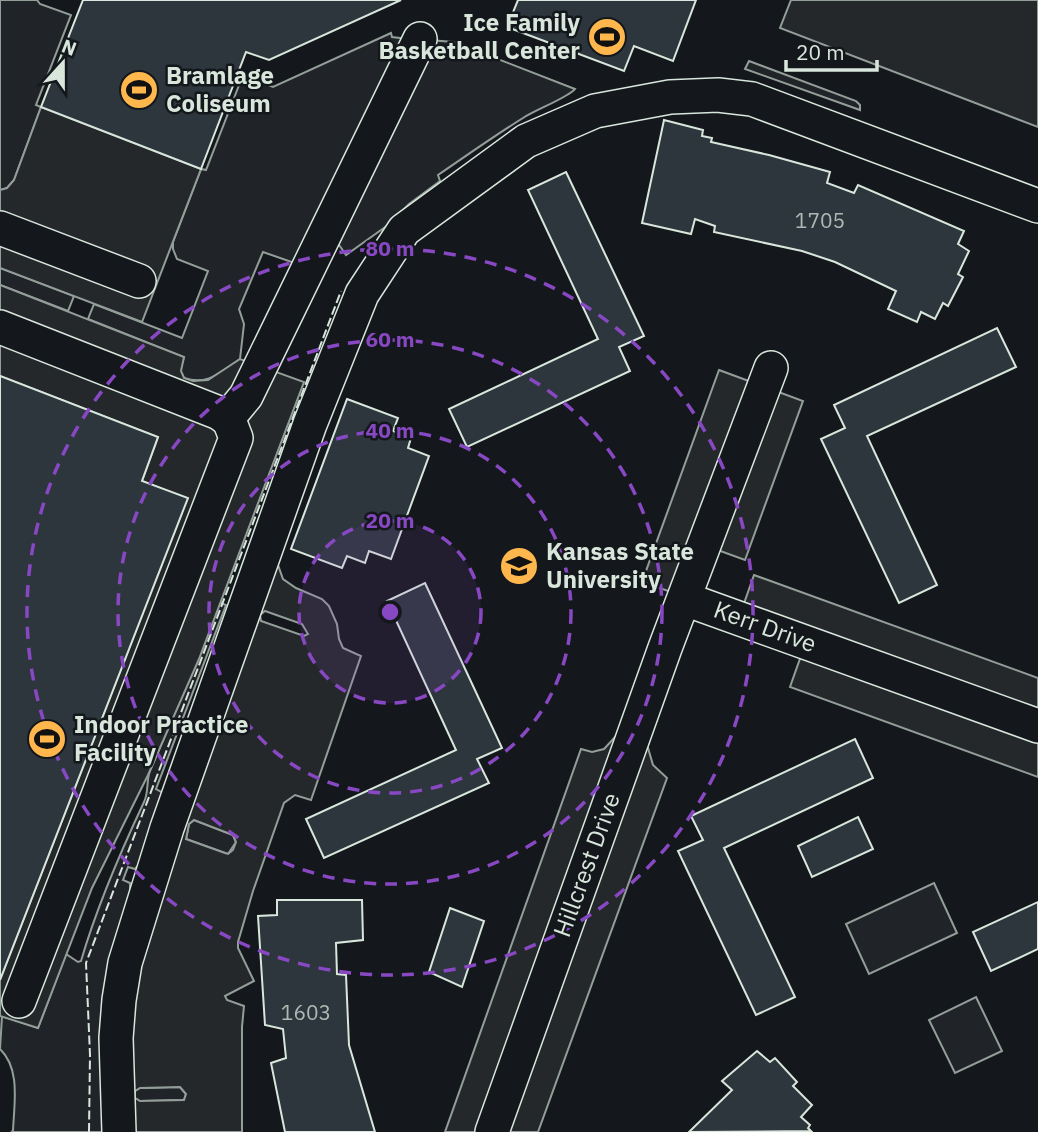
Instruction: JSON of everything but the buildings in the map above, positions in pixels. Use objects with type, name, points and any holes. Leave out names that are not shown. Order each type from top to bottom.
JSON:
[{"type":"street","points":[[226,419],[246,396],[420,39]]},
{"type":"street","points":[[119,1132],[116,1038],[119,1000],[125,963],[167,828],[310,424],[362,294],[404,230],[526,141],[595,111],[670,97],[718,95],[752,99],[1038,206]]},
{"type":"street","points":[[0,228],[139,281]]},
{"type":"street","points":[[0,327],[219,413],[234,428],[236,438],[19,1001]]},
{"type":"street","name":"Kerr Drive","points":[[771,368],[685,598],[1038,726]]},
{"type":"street","name":"Hillcrest Drive","points":[[492,1132],[685,598]]},
{"type":"shaded area","points":[[0,0],[37,0],[40,4],[71,15],[36,105],[41,107],[14,180],[7,188],[0,190]]},
{"type":"shaded area","points":[[791,0],[1038,0],[1038,127],[780,28]]},
{"type":"shaded area","points":[[391,33],[392,37],[409,39],[303,266],[263,252],[239,309],[244,324],[240,359],[207,379],[184,378],[180,370],[184,357],[88,319],[94,304],[182,338],[208,271],[177,259],[173,242],[201,169],[206,170],[243,75],[273,87]]},
{"type":"shaded area","points":[[429,40],[454,42],[575,89],[523,118],[438,175],[440,181],[409,204],[388,225],[346,255],[335,239]]},
{"type":"shaded area","points":[[749,61],[856,101],[860,110],[745,69]]},
{"type":"shaded area","points":[[41,107],[201,169],[142,322],[0,268],[0,190],[7,188],[14,180]]},
{"type":"shaded area","points":[[0,268],[74,296],[68,311],[0,285]]},
{"type":"shaded area","points":[[0,285],[184,357],[181,371],[184,378],[193,381],[208,380],[240,359],[304,382],[199,659],[148,775],[92,888],[38,1028],[0,1016],[0,980],[187,499],[142,481],[158,437],[0,376]]},
{"type":"shaded area","points":[[719,370],[803,401],[745,560],[693,541],[674,593],[642,582]]},
{"type":"shaded area","points":[[250,543],[279,553],[278,565],[283,579],[322,599],[329,606],[337,624],[343,648],[361,656],[311,800],[295,795],[284,803],[238,942],[238,948],[254,981],[225,996],[227,1000],[244,1006],[242,1132],[103,1132],[101,1034]],"holes":[[[265,611],[302,624],[308,634],[304,636],[261,621],[260,615]],[[194,820],[233,835],[236,842],[233,850],[228,854],[186,839],[189,824]],[[180,1087],[186,1094],[184,1100],[140,1101],[135,1098],[135,1091],[140,1088]]]},
{"type":"shaded area","points":[[754,575],[1038,678],[1038,777],[790,687],[808,636],[741,612]]},
{"type":"shaded area","points":[[218,602],[226,605],[156,789],[165,794],[142,861],[135,869],[128,867],[123,880],[130,883],[130,891],[103,1132],[11,1132],[15,1087],[11,1066],[0,1049],[2,1016],[38,1028],[66,954],[78,962],[81,961],[94,920],[146,798],[150,771]]},
{"type":"shaded area","points":[[616,736],[648,748],[653,765],[667,778],[538,1132],[445,1132],[581,749],[592,752],[604,749]]},
{"type":"shaded area","points":[[194,820],[233,835],[236,842],[228,854],[186,839],[189,824]]},
{"type":"shaded area","points":[[934,883],[957,933],[869,974],[846,924]]},
{"type":"shaded area","points":[[976,997],[1002,1051],[955,1073],[929,1020]]},
{"type":"shaded area","points":[[180,1087],[186,1094],[184,1100],[140,1101],[135,1098],[135,1091],[140,1088]]},
{"type":"fence","points":[[89,1132],[90,1055],[86,963],[341,291]]},
{"type":"place","name":"Ice Family Basketball Center","points":[[607,37]]},
{"type":"place","name":"Bramlage Coliseum","points":[[139,90]]},
{"type":"place","name":"Kansas State University","points":[[519,566]]},
{"type":"place","name":"Indoor Practice Facility","points":[[47,739]]}]
